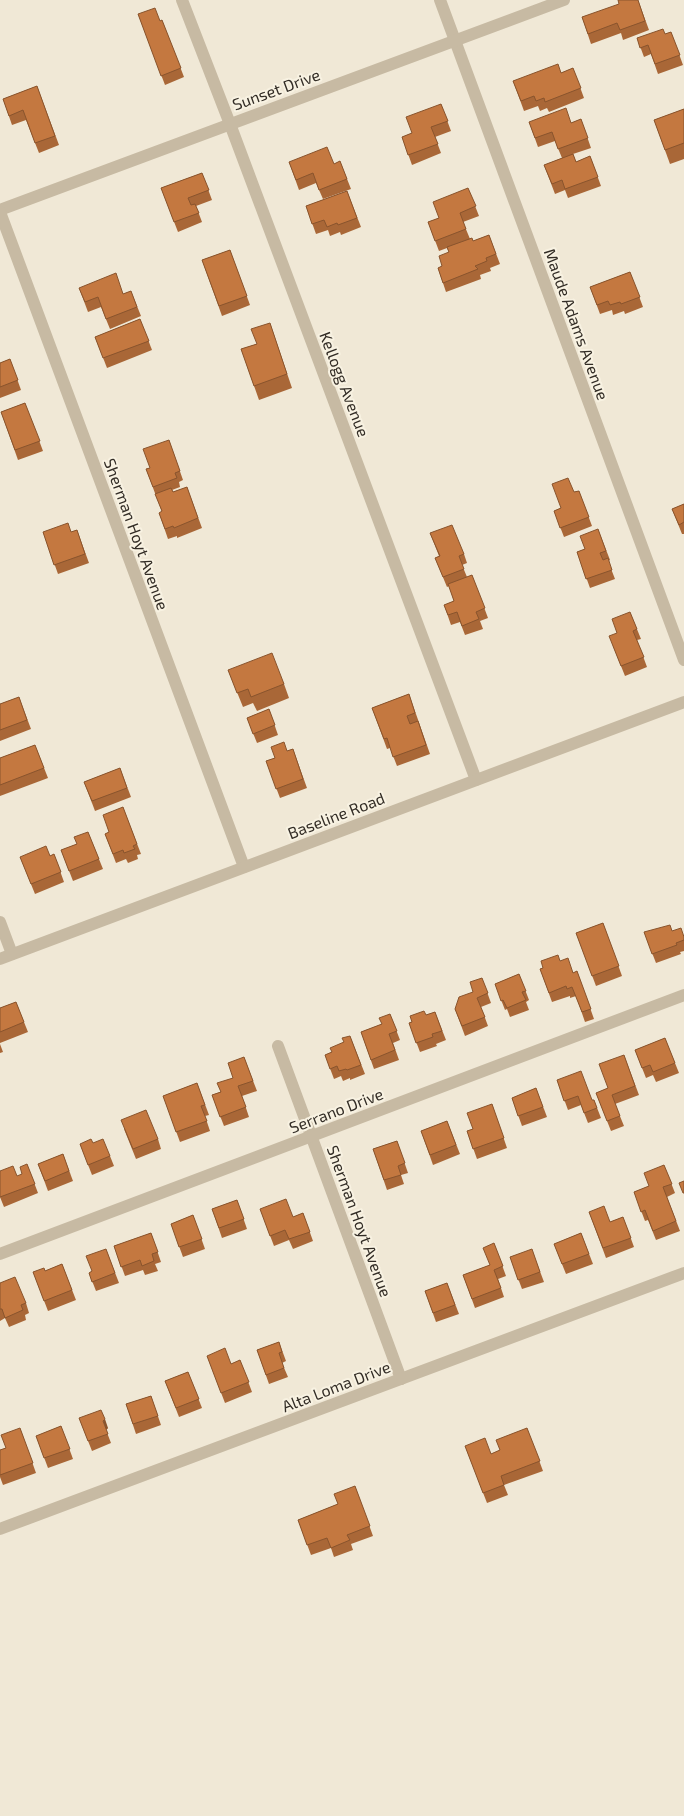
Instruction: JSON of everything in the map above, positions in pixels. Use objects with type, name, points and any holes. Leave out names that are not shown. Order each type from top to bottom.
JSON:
[{"type":"street","name":"Kellogg Avenue","points":[[182,0],[476,780]]},
{"type":"street","name":"Maude Adams Avenue","points":[[440,0],[684,660]]},
{"type":"street","name":"Sunset Drive","points":[[0,211],[564,0]]},
{"type":"street","name":"Sherman Hoyt Avenue","points":[[0,211],[244,866]]},
{"type":"street","name":"Baseline Road","points":[[6,957],[684,702]]},
{"type":"street","points":[[0,922],[6,957]]},
{"type":"street","name":"Serrano Drive","points":[[0,1254],[684,995]]},
{"type":"street","name":"Sherman Hoyt Avenue","points":[[278,1046],[401,1380]]},
{"type":"street","name":"Alta Loma Drive","points":[[0,1529],[684,1273]]},
{"type":"building","points":[[618,0],[638,0],[645,21],[620,30],[617,23],[588,34],[582,17],[619,4]]},
{"type":"building","points":[[155,8],[160,21],[162,20],[181,68],[161,76],[138,14]]},
{"type":"building","points":[[663,29],[665,34],[671,32],[680,55],[655,64],[648,45],[640,48],[637,38]]},
{"type":"building","points":[[558,64],[561,73],[573,68],[581,88],[545,102],[544,98],[536,101],[534,96],[521,101],[513,81]]},
{"type":"building","points":[[37,86],[55,136],[35,143],[23,110],[9,116],[3,99]]},
{"type":"building","points":[[441,104],[448,121],[431,127],[438,144],[408,155],[402,137],[412,133],[406,117]]},
{"type":"building","points":[[566,108],[571,123],[581,119],[588,138],[558,149],[552,132],[535,138],[529,122]]},
{"type":"building","points":[[684,109],[684,143],[665,150],[654,120]]},
{"type":"building","points":[[327,147],[334,164],[340,161],[347,179],[319,190],[313,173],[296,180],[289,162]]},
{"type":"building","points":[[573,154],[576,162],[590,156],[598,177],[565,189],[562,180],[552,184],[544,165]]},
{"type":"building","points":[[202,173],[209,190],[188,198],[191,205],[195,204],[199,213],[174,222],[161,188]]},
{"type":"building","points":[[468,188],[476,206],[460,213],[466,229],[435,241],[428,222],[439,218],[433,202]]},
{"type":"building","points":[[347,191],[357,218],[327,227],[324,220],[312,224],[306,206]]},
{"type":"building","points":[[489,235],[496,254],[486,258],[487,261],[475,266],[478,269],[443,283],[438,268],[442,266],[439,256],[449,252],[447,247],[472,238],[473,241]]},
{"type":"building","points":[[230,250],[247,296],[219,306],[202,260]]},
{"type":"building","points":[[630,272],[640,297],[621,304],[620,302],[610,305],[608,301],[597,305],[590,287]]},
{"type":"building","points":[[116,273],[123,294],[131,291],[137,307],[106,319],[98,297],[85,302],[79,288]]},
{"type":"building","points":[[140,319],[149,341],[103,358],[95,337]]},
{"type":"building","points":[[270,323],[287,374],[254,386],[241,349],[257,344],[251,329]]},
{"type":"building","points":[[10,359],[18,380],[0,387],[0,363]]},
{"type":"building","points":[[25,403],[40,441],[15,450],[1,412]]},
{"type":"building","points":[[169,440],[180,471],[175,473],[177,478],[153,487],[146,469],[150,468],[143,449]]},
{"type":"building","points":[[568,478],[574,492],[579,491],[589,517],[560,528],[554,511],[561,508],[552,484]]},
{"type":"building","points":[[187,487],[198,518],[174,528],[173,526],[165,529],[159,513],[162,511],[155,494],[171,488],[173,492]]},
{"type":"building","points":[[684,504],[684,522],[679,525],[672,509]]},
{"type":"building","points":[[68,523],[71,532],[77,530],[85,554],[54,565],[43,532]]},
{"type":"building","points":[[452,525],[464,554],[459,556],[464,569],[443,577],[435,558],[440,556],[430,533]]},
{"type":"building","points":[[598,529],[606,551],[600,553],[603,560],[608,558],[612,570],[586,579],[577,552],[585,549],[580,536]]},
{"type":"building","points":[[472,575],[485,608],[476,612],[479,619],[462,626],[457,612],[448,615],[444,605],[454,601],[448,584]]},
{"type":"building","points":[[630,612],[637,629],[633,631],[644,657],[621,666],[609,636],[617,633],[612,619]]},
{"type":"building","points":[[272,653],[284,684],[251,697],[248,689],[237,693],[228,670]]},
{"type":"building","points":[[409,694],[415,713],[407,716],[410,724],[418,721],[426,745],[393,757],[387,738],[384,739],[372,708]]},
{"type":"building","points":[[19,697],[27,720],[0,730],[0,704]]},
{"type":"building","points":[[269,709],[275,725],[253,734],[247,718]]},
{"type":"building","points":[[284,742],[287,751],[293,749],[303,779],[276,789],[266,761],[275,758],[271,747]]},
{"type":"building","points":[[35,745],[44,768],[0,785],[0,758]]},
{"type":"building","points":[[120,768],[127,788],[92,801],[84,782]]},
{"type":"building","points":[[123,807],[137,844],[133,846],[135,849],[124,853],[123,850],[113,854],[105,834],[109,832],[103,815]]},
{"type":"building","points":[[88,832],[99,859],[69,871],[61,850],[77,844],[74,837]]},
{"type":"building","points":[[46,846],[50,856],[54,854],[61,872],[31,884],[20,857]]},
{"type":"building","points":[[603,923],[619,966],[592,976],[576,933]]},
{"type":"building","points":[[670,925],[672,931],[681,928],[684,940],[676,943],[677,945],[652,954],[644,932]]},
{"type":"building","points":[[558,955],[560,961],[568,958],[573,973],[577,971],[591,1009],[582,1012],[572,987],[567,989],[566,986],[549,993],[540,969],[543,968],[541,961]]},
{"type":"building","points":[[519,974],[526,991],[522,992],[526,1000],[507,1008],[503,1000],[501,1001],[495,984]]},
{"type":"building","points":[[482,978],[488,993],[477,998],[485,1017],[462,1026],[455,1009],[459,997],[473,992],[470,982]]},
{"type":"building","points":[[16,1002],[24,1022],[0,1032],[0,1008]]},
{"type":"building","points":[[424,1011],[426,1015],[435,1012],[442,1031],[432,1034],[433,1037],[416,1043],[409,1023],[412,1022],[410,1016]]},
{"type":"building","points":[[390,1014],[397,1031],[389,1034],[395,1050],[371,1060],[361,1032],[382,1024],[379,1018]]},
{"type":"building","points":[[350,1036],[361,1065],[347,1070],[339,1071],[337,1066],[330,1069],[325,1055],[332,1052],[330,1048],[344,1042],[342,1038]]},
{"type":"building","points":[[665,1038],[675,1063],[653,1072],[650,1065],[642,1068],[635,1050]]},
{"type":"building","points":[[624,1055],[635,1086],[612,1095],[620,1116],[607,1121],[596,1093],[608,1088],[599,1064]]},
{"type":"building","points":[[244,1057],[253,1081],[238,1086],[246,1107],[220,1117],[212,1095],[221,1092],[217,1083],[233,1078],[228,1063]]},
{"type":"building","points":[[581,1071],[597,1108],[584,1113],[578,1096],[564,1101],[557,1080]]},
{"type":"building","points":[[197,1083],[205,1105],[201,1106],[207,1121],[176,1132],[163,1096]]},
{"type":"building","points":[[536,1088],[543,1107],[518,1116],[512,1098]]},
{"type":"building","points":[[492,1104],[504,1138],[473,1149],[467,1131],[473,1129],[467,1113]]},
{"type":"building","points":[[146,1110],[158,1139],[133,1149],[121,1120]]},
{"type":"building","points":[[447,1121],[456,1145],[430,1155],[421,1131]]},
{"type":"building","points":[[91,1139],[93,1143],[103,1139],[110,1156],[88,1165],[80,1144]]},
{"type":"building","points":[[397,1141],[405,1163],[398,1166],[401,1175],[384,1180],[373,1149]]},
{"type":"building","points":[[63,1154],[69,1171],[45,1181],[38,1164]]},
{"type":"building","points":[[27,1164],[35,1184],[0,1197],[0,1171],[13,1166],[17,1176],[22,1174],[20,1167]]},
{"type":"building","points":[[664,1165],[672,1184],[663,1187],[676,1221],[653,1231],[645,1210],[641,1212],[634,1192],[649,1186],[644,1173]]},
{"type":"building","points":[[684,1181],[684,1193],[683,1193],[679,1183]]},
{"type":"building","points":[[286,1199],[293,1217],[303,1213],[310,1232],[289,1239],[285,1230],[270,1236],[260,1209]]},
{"type":"building","points":[[237,1200],[244,1219],[219,1228],[212,1209]]},
{"type":"building","points":[[604,1206],[610,1222],[623,1217],[631,1238],[603,1248],[589,1212]]},
{"type":"building","points":[[193,1215],[202,1239],[179,1247],[171,1224]]},
{"type":"building","points":[[151,1233],[158,1252],[152,1254],[154,1261],[142,1266],[140,1260],[121,1267],[114,1246]]},
{"type":"building","points":[[581,1233],[589,1254],[562,1264],[554,1244]]},
{"type":"building","points":[[494,1243],[503,1266],[494,1270],[501,1288],[472,1299],[463,1275],[490,1265],[483,1248]]},
{"type":"building","points":[[106,1249],[115,1273],[92,1282],[89,1273],[92,1271],[86,1256]]},
{"type":"building","points":[[532,1249],[540,1272],[518,1280],[510,1257]]},
{"type":"building","points":[[62,1264],[72,1290],[44,1301],[33,1272],[44,1268],[45,1271]]},
{"type":"building","points":[[15,1277],[26,1303],[21,1305],[23,1310],[5,1318],[2,1309],[0,1309],[0,1283]]},
{"type":"building","points":[[447,1283],[455,1305],[433,1313],[425,1291]]},
{"type":"building","points":[[279,1342],[282,1352],[279,1353],[284,1368],[266,1375],[257,1350]]},
{"type":"building","points":[[225,1348],[231,1364],[240,1360],[249,1382],[221,1393],[207,1356]]},
{"type":"building","points":[[188,1372],[199,1399],[176,1408],[165,1381]]},
{"type":"building","points":[[151,1396],[158,1416],[133,1424],[126,1404]]},
{"type":"building","points":[[101,1410],[108,1434],[88,1441],[79,1418]]},
{"type":"building","points":[[61,1426],[70,1449],[44,1458],[36,1436]]},
{"type":"building","points":[[20,1428],[33,1463],[0,1475],[0,1450],[6,1448],[1,1435]]},
{"type":"building","points":[[527,1428],[540,1461],[501,1476],[504,1485],[483,1493],[465,1446],[485,1438],[491,1454],[500,1450],[496,1440]]},
{"type":"building","points":[[355,1486],[370,1526],[347,1535],[350,1540],[331,1548],[327,1538],[307,1545],[298,1520],[338,1504],[334,1494]]}]
